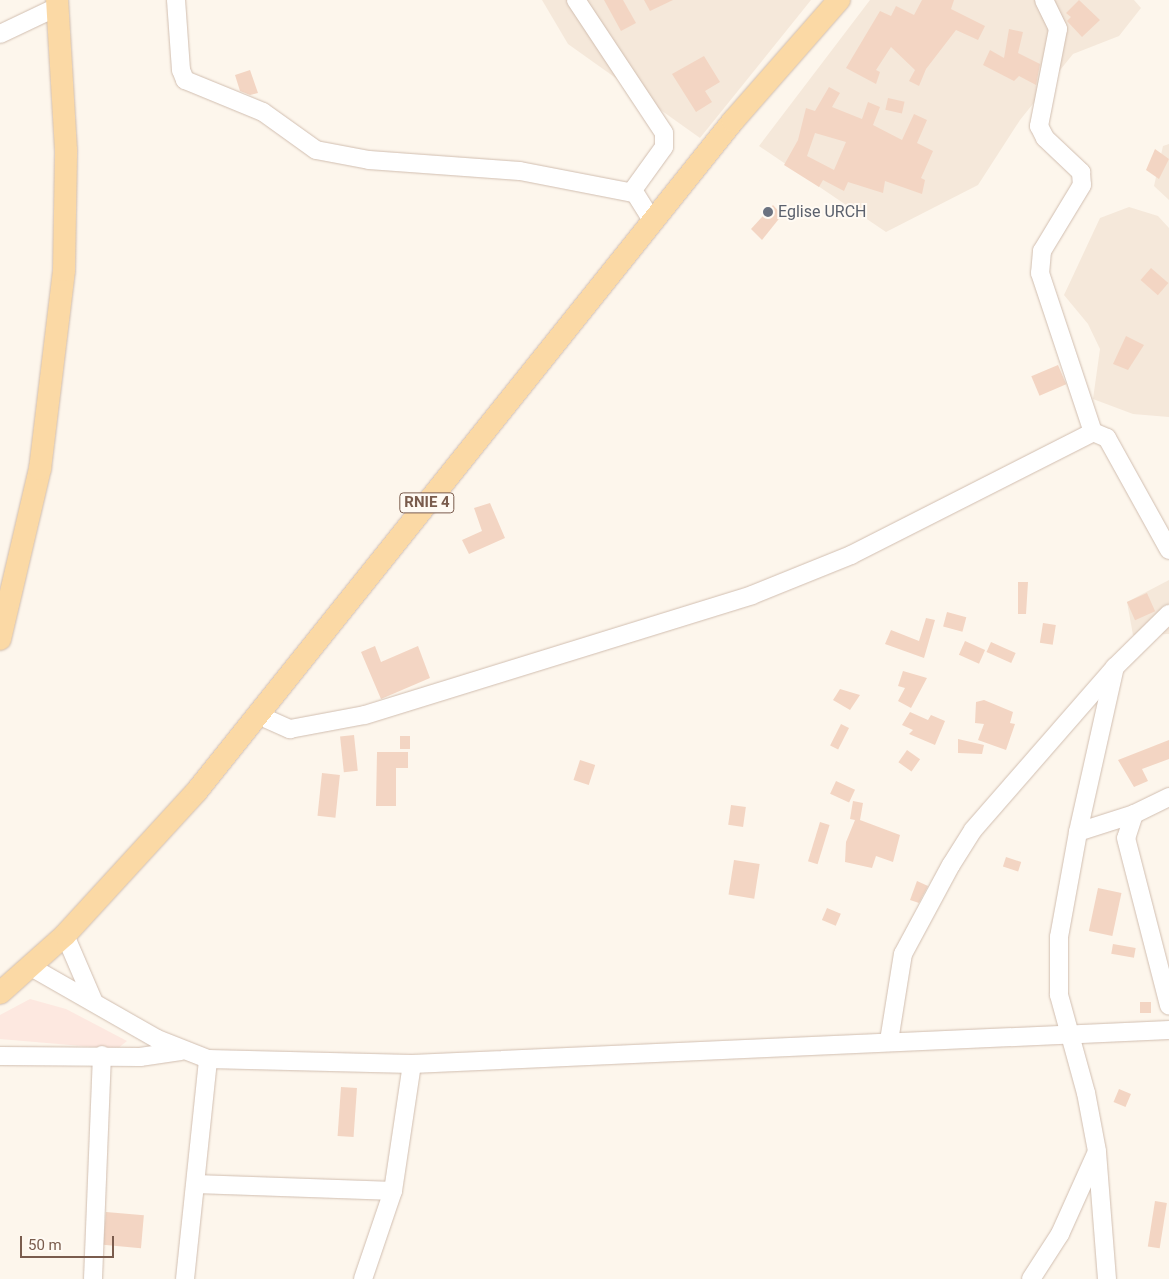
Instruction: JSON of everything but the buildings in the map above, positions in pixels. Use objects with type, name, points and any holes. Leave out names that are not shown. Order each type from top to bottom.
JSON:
[{"type":"main road","name":"RNIE 4","points":[[0,993],[32,967],[65,935],[190,799],[733,121],[839,0]]},
{"type":"main road","points":[[0,639],[40,468],[64,270],[66,150],[57,4]]},
{"type":"street","points":[[176,0],[181,70],[185,80],[263,112],[316,150],[369,160],[520,171],[634,193],[652,222]]},
{"type":"street","points":[[576,0],[664,133],[664,148],[634,193]]},
{"type":"street","points":[[1044,0],[1058,29],[1039,126],[1045,138],[1081,172],[1082,185],[1042,251],[1040,273],[1093,432],[1107,438],[1115,450],[1169,550]]},
{"type":"street","points":[[0,34],[57,4]]},
{"type":"street","points":[[258,715],[290,729],[356,718],[743,598],[851,555],[1093,432]]},
{"type":"street","points":[[889,1041],[897,972],[903,954],[951,865],[973,830],[1115,667],[1169,614]]},
{"type":"street","points":[[1107,1279],[1097,1151],[1072,1035],[1059,994],[1058,968],[1059,937],[1078,832],[1115,667]]},
{"type":"street","points":[[1078,832],[1134,814],[1169,797]]},
{"type":"street","points":[[1134,814],[1126,838],[1169,1006]]},
{"type":"street","points":[[65,935],[93,1000]]},
{"type":"street","points":[[32,967],[181,1051],[208,1059],[412,1064],[889,1041],[1169,1030]]},
{"type":"street","points":[[0,1056],[102,1055],[140,1057],[181,1051]]},
{"type":"street","points":[[93,1279],[102,1055]]},
{"type":"street","points":[[185,1279],[197,1184],[208,1059]]},
{"type":"street","points":[[363,1279],[393,1192],[412,1064]]},
{"type":"street","points":[[1031,1279],[1060,1234],[1097,1151]]},
{"type":"street","points":[[197,1184],[393,1192]]},
{"type":"shaded area","points":[[542,0],[811,0],[700,138],[568,44]]},
{"type":"shaded area","points":[[870,0],[1134,0],[1141,8],[1119,36],[1073,54],[1020,120],[978,185],[886,232],[759,146]]},
{"type":"shaded area","points":[[1169,144],[1169,200],[1154,186],[1163,146]]},
{"type":"shaded area","points":[[1129,207],[1158,216],[1169,228],[1169,417],[1133,414],[1093,399],[1100,349],[1088,324],[1064,295],[1100,218]]},
{"type":"shaded area","points":[[1169,580],[1169,634],[1133,635],[1127,602]]},
{"type":"shaded area","points":[[30,999],[66,1009],[127,1041],[117,1049],[0,1039],[0,1015]]},
{"type":"place","name":"Eglise URCH","points":[[768,212]]}]
